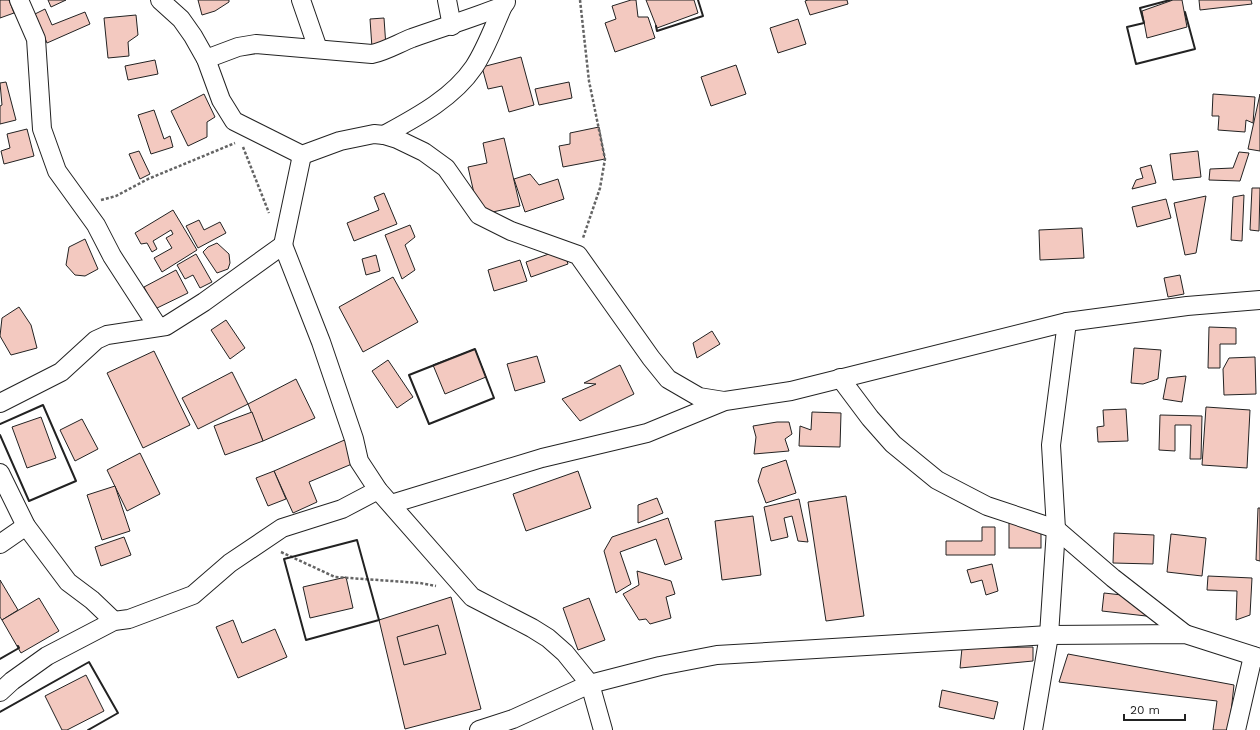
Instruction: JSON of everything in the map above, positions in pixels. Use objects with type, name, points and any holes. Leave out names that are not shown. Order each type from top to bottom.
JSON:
[{"type":"street","points":[[19,0],[36,39],[42,129],[56,171],[96,225],[112,256],[158,327]]},
{"type":"street","points":[[160,0],[181,19],[206,59],[221,100],[234,121],[302,155],[340,141],[374,134],[384,135],[396,139],[424,152],[446,168],[479,215],[511,231],[578,255],[651,358],[668,379],[699,397],[725,401]]},
{"type":"street","points":[[301,0],[318,48]]},
{"type":"street","points":[[447,0],[452,26]]},
{"type":"street","points":[[206,59],[238,47],[256,44],[318,48],[372,54],[452,26],[506,3]]},
{"type":"street","points":[[384,135],[418,116],[458,87],[474,66],[506,3]]},
{"type":"street","points":[[302,155],[283,245],[321,342],[354,439],[359,461],[378,490],[472,597],[548,638],[565,653],[590,684],[603,730]]},
{"type":"street","points":[[0,403],[60,372],[96,340],[107,335],[166,326],[204,302],[283,245]]},
{"type":"street","points":[[391,504],[542,458],[647,433],[725,401],[791,391],[1067,322],[1188,306],[1260,300]]},
{"type":"street","points":[[1033,730],[1049,635],[1056,529],[1051,445],[1067,322]]},
{"type":"street","points":[[840,378],[870,418],[893,444],[937,480],[986,506],[1056,529],[1113,578],[1185,634]]},
{"type":"street","points":[[0,474],[26,526],[68,582],[92,600],[114,621]]},
{"type":"street","points":[[0,692],[12,681],[46,656],[114,621],[129,619],[192,595],[219,572],[282,528],[342,509],[378,490]]},
{"type":"street","points":[[0,544],[26,526]]},
{"type":"street","points":[[479,730],[513,719],[590,684],[660,666],[717,655],[1049,635],[1185,634],[1257,657],[1236,730]]},
{"type":"path","points":[[578,255],[600,188],[605,165],[602,138],[589,81],[580,0]]},
{"type":"path","points":[[96,225],[98,200],[116,196],[148,179],[241,140],[271,216]]},
{"type":"path","points":[[260,542],[335,577],[420,582],[442,587]]},
{"type":"building","points":[[0,0],[9,0],[14,13],[0,18]]},
{"type":"building","points":[[48,0],[66,0],[51,7]]},
{"type":"building","points":[[198,0],[229,0],[229,2],[215,11],[202,15]]},
{"type":"building","points":[[631,0],[636,0],[638,17],[648,17],[655,38],[615,52],[605,23],[616,19],[612,6]]},
{"type":"building","points":[[646,0],[694,0],[698,13],[657,28]]},
{"type":"building","points":[[847,0],[848,4],[810,15],[805,1]]},
{"type":"building","points":[[1173,0],[1182,0],[1187,27],[1147,38],[1142,11]]},
{"type":"building","points":[[1199,0],[1251,0],[1252,4],[1200,10]]},
{"type":"building","points":[[45,9],[52,25],[85,12],[90,24],[47,43],[35,14]]},
{"type":"building","points":[[136,15],[138,35],[128,42],[129,56],[108,58],[104,18]]},
{"type":"building","points":[[384,18],[386,47],[372,48],[370,19]]},
{"type":"building","points":[[798,19],[806,44],[778,53],[770,28]]},
{"type":"building","points":[[521,57],[534,105],[509,112],[502,86],[488,89],[482,67]]},
{"type":"building","points":[[155,60],[158,74],[128,80],[125,66]]},
{"type":"building","points":[[736,65],[746,94],[711,106],[701,77]]},
{"type":"building","points":[[6,82],[16,120],[0,124],[0,106],[2,105],[0,83]]},
{"type":"building","points":[[569,82],[572,98],[539,105],[535,89]]},
{"type":"building","points":[[204,94],[215,117],[207,122],[207,137],[188,146],[171,111]]},
{"type":"building","points":[[1213,94],[1255,97],[1253,123],[1246,120],[1245,132],[1218,130],[1219,116],[1212,116]]},
{"type":"building","points":[[1260,94],[1260,151],[1248,149]]},
{"type":"building","points":[[154,110],[164,139],[170,136],[173,147],[151,154],[138,115]]},
{"type":"building","points":[[599,127],[605,159],[563,167],[559,146],[570,144],[570,133]]},
{"type":"building","points":[[27,129],[34,156],[4,164],[1,151],[10,148],[7,134]]},
{"type":"building","points":[[504,138],[520,206],[479,215],[468,167],[487,163],[483,143]]},
{"type":"building","points":[[139,151],[150,174],[140,179],[129,154]]},
{"type":"building","points":[[1198,151],[1201,177],[1173,180],[1170,154]]},
{"type":"building","points":[[1239,152],[1249,153],[1240,181],[1209,180],[1210,169],[1233,168]]},
{"type":"building","points":[[1151,165],[1156,183],[1132,189],[1136,180],[1143,178],[1140,168]]},
{"type":"building","points":[[530,174],[539,185],[558,179],[564,199],[525,212],[514,179]]},
{"type":"building","points":[[1252,188],[1260,188],[1259,231],[1250,230]]},
{"type":"building","points":[[384,193],[397,224],[354,241],[347,223],[379,210],[374,197]]},
{"type":"building","points":[[1244,195],[1242,241],[1231,240],[1233,197]]},
{"type":"building","points":[[1206,196],[1196,253],[1185,255],[1174,203]]},
{"type":"building","points":[[1166,199],[1171,218],[1137,227],[1132,207]]},
{"type":"building","points":[[173,210],[197,250],[162,272],[154,258],[172,248],[166,238],[173,234],[171,230],[153,241],[157,249],[152,252],[147,243],[141,244],[135,233]]},
{"type":"building","points":[[199,220],[204,230],[220,222],[226,233],[198,248],[186,226]]},
{"type":"building","points":[[410,225],[415,237],[405,245],[415,270],[402,279],[385,235]]},
{"type":"building","points":[[1082,228],[1084,258],[1040,260],[1039,230]]},
{"type":"building","points":[[85,239],[98,269],[85,276],[75,275],[66,265],[69,247]]},
{"type":"building","points":[[217,243],[229,254],[230,263],[228,269],[217,273],[203,252],[208,247]]},
{"type":"building","points":[[563,249],[568,264],[531,277],[526,262]]},
{"type":"building","points":[[196,254],[212,282],[200,288],[193,275],[185,279],[177,265]]},
{"type":"building","points":[[376,255],[380,271],[366,275],[362,259]]},
{"type":"building","points":[[520,260],[527,281],[494,291],[488,270]]},
{"type":"building","points":[[176,270],[188,293],[155,309],[144,287]]},
{"type":"building","points":[[1180,275],[1184,294],[1168,297],[1164,278]]},
{"type":"building","points":[[393,277],[418,322],[363,352],[339,307]]},
{"type":"building","points":[[19,307],[31,325],[37,348],[11,355],[0,336],[2,318]]},
{"type":"building","points":[[226,320],[245,348],[230,359],[211,330]]},
{"type":"building","points":[[1209,327],[1236,328],[1236,344],[1220,344],[1220,368],[1208,368]]},
{"type":"building","points":[[712,331],[720,344],[697,358],[693,343]]},
{"type":"building","points":[[1134,348],[1161,350],[1158,379],[1143,384],[1131,383]]},
{"type":"building","points":[[475,349],[486,377],[445,394],[433,365]]},
{"type":"building","points":[[154,351],[190,425],[143,448],[107,373]]},
{"type":"building","points":[[537,356],[545,382],[515,391],[507,364]]},
{"type":"building","points":[[1255,357],[1256,394],[1224,395],[1223,369],[1229,358]]},
{"type":"building","points":[[388,360],[413,397],[397,408],[372,371]]},
{"type":"building","points":[[620,365],[634,394],[580,421],[562,399],[596,384],[584,383]]},
{"type":"building","points":[[232,372],[248,404],[198,429],[182,398]]},
{"type":"building","points":[[1186,376],[1182,402],[1163,399],[1167,378]]},
{"type":"building","points":[[296,379],[315,418],[263,441],[248,404]]},
{"type":"building","points":[[1206,407],[1250,410],[1247,468],[1202,465]]},
{"type":"building","points":[[1126,409],[1128,441],[1098,442],[1097,427],[1104,426],[1103,410]]},
{"type":"building","points":[[252,412],[263,441],[225,455],[214,426]]},
{"type":"building","points":[[812,412],[841,413],[840,447],[799,446],[800,426],[811,430]]},
{"type":"building","points":[[1160,415],[1202,416],[1201,459],[1190,459],[1191,425],[1175,425],[1175,451],[1159,450]]},
{"type":"building","points":[[41,417],[56,458],[27,468],[12,427]]},
{"type":"building","points":[[82,419],[98,449],[75,461],[60,430]]},
{"type":"building","points":[[777,422],[789,422],[792,434],[785,439],[789,451],[754,454],[756,437],[753,426]]},
{"type":"building","points":[[349,438],[359,461],[309,482],[317,502],[293,513],[274,471]]},
{"type":"building","points":[[140,453],[160,494],[127,511],[107,470]]},
{"type":"building","points":[[786,460],[796,493],[766,503],[758,481],[762,468]]},
{"type":"building","points":[[274,471],[286,499],[268,506],[256,478]]},
{"type":"building","points":[[578,471],[591,508],[526,531],[513,494]]},
{"type":"building","points":[[115,486],[130,531],[102,540],[87,495]]},
{"type":"building","points":[[846,496],[864,616],[826,621],[808,502]]},
{"type":"building","points":[[657,498],[663,513],[638,523],[638,505]]},
{"type":"building","points":[[799,499],[808,542],[798,541],[792,516],[784,518],[788,537],[771,541],[764,507]]},
{"type":"building","points":[[1258,508],[1260,508],[1260,561],[1256,560]]},
{"type":"building","points":[[753,516],[761,575],[722,580],[715,521]]},
{"type":"building","points":[[668,518],[682,559],[665,565],[656,539],[620,552],[631,584],[616,593],[604,551],[612,537]]},
{"type":"building","points":[[1009,523],[1041,523],[1041,548],[1009,548]]},
{"type":"building","points":[[982,527],[995,527],[995,555],[946,555],[946,541],[982,541]]},
{"type":"building","points":[[1114,533],[1154,535],[1153,564],[1113,563]]},
{"type":"building","points":[[1171,534],[1206,538],[1202,576],[1167,572]]},
{"type":"building","points":[[124,537],[131,555],[101,566],[95,547]]},
{"type":"building","points":[[992,564],[998,591],[986,595],[982,580],[971,583],[967,570]]},
{"type":"building","points":[[637,571],[671,581],[675,594],[666,597],[671,618],[650,624],[646,619],[639,620],[623,594],[639,585]]},
{"type":"building","points":[[1208,576],[1252,578],[1250,615],[1236,620],[1237,591],[1207,590]]},
{"type":"building","points":[[346,577],[353,608],[310,618],[303,587]]},
{"type":"building","points":[[0,580],[18,610],[2,620],[0,617]]},
{"type":"building","points":[[1104,593],[1149,598],[1155,617],[1102,611]]},
{"type":"building","points":[[451,597],[481,709],[405,729],[379,620]]},
{"type":"building","points":[[39,598],[59,631],[21,653],[2,620]]},
{"type":"building","points":[[589,598],[605,640],[578,650],[563,608]]},
{"type":"building","points":[[233,620],[242,643],[275,629],[287,657],[238,678],[216,627]]},
{"type":"building","points":[[438,625],[446,654],[404,665],[397,637]]},
{"type":"building","points":[[1033,647],[1033,661],[960,668],[962,648]]},
{"type":"building","points":[[1068,654],[1234,685],[1229,730],[1213,730],[1217,701],[1059,682]]},
{"type":"building","points":[[86,675],[104,711],[67,730],[62,730],[45,696]]},
{"type":"building","points":[[942,690],[998,702],[994,719],[939,707]]},
{"type":"wall","points":[[656,26],[657,31],[703,16],[698,0]]},
{"type":"wall","points":[[1170,0],[1140,8],[1144,23],[1127,27],[1136,64],[1195,49],[1185,12]]},
{"type":"wall","points":[[475,349],[494,398],[429,424],[409,375],[475,349]]},
{"type":"wall","points":[[0,424],[43,405],[76,481],[29,501],[0,435]]},
{"type":"wall","points":[[357,540],[379,620],[306,640],[284,559],[357,540]]},
{"type":"wall","points":[[0,659],[19,648],[18,646]]},
{"type":"wall","points":[[0,712],[89,662],[118,713],[88,730]]}]
